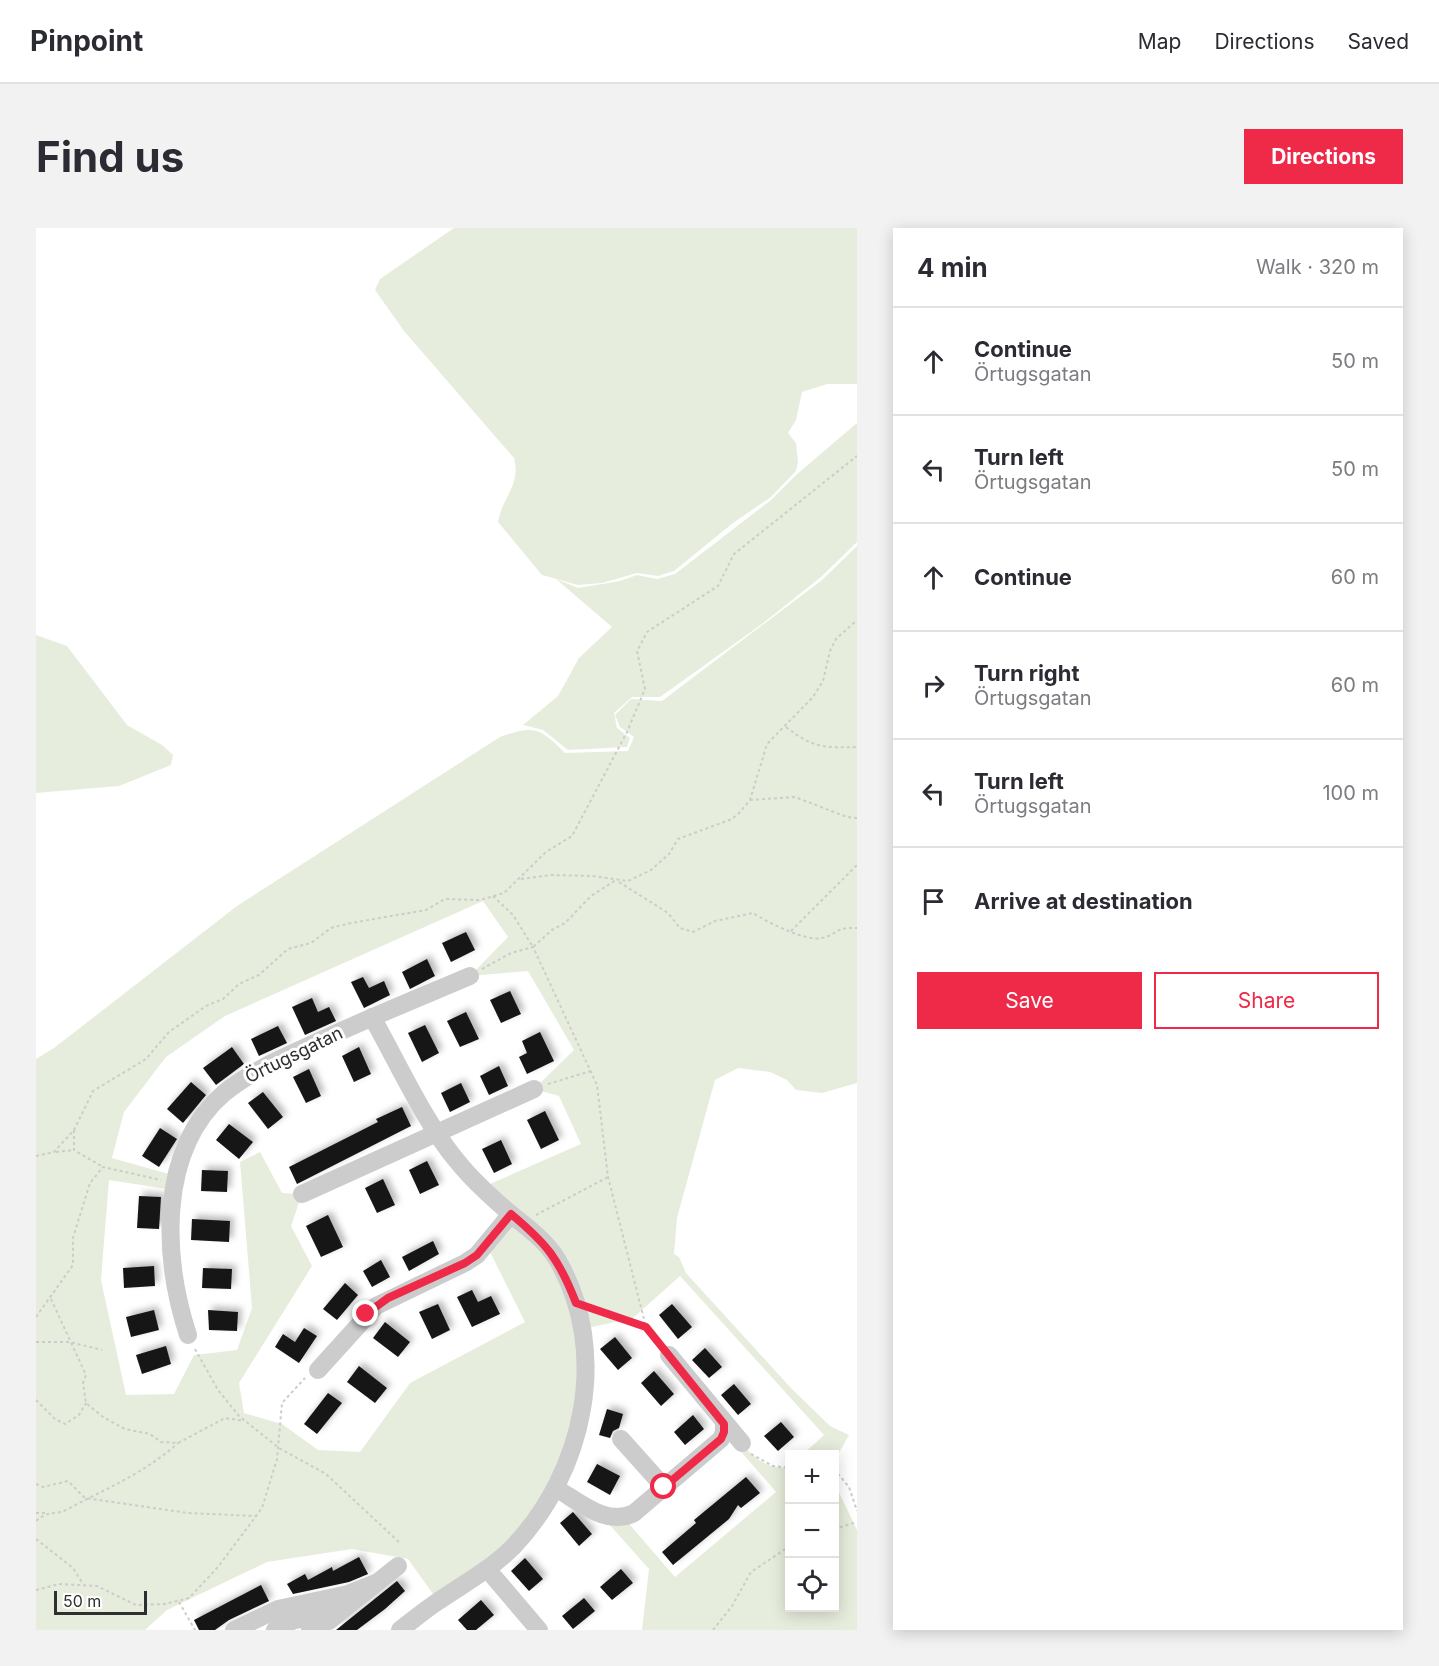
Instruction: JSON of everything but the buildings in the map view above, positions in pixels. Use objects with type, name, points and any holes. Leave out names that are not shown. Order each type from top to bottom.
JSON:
[{"type":"street","name":"Örtugsgatan","points":[[188,1335],[178,1304],[171,1252],[175,1183],[182,1153],[196,1127],[223,1095],[247,1076],[372,1017],[470,976]]},
{"type":"street","points":[[372,1017],[456,1160],[481,1188],[541,1239],[556,1258],[576,1303],[583,1329],[585,1394],[570,1456],[557,1488],[525,1533],[487,1569],[400,1630]]},
{"type":"street","points":[[302,1194],[534,1089]]},
{"type":"street","points":[[318,1370],[366,1314],[376,1306],[465,1263],[477,1255],[516,1218]]},
{"type":"street","points":[[669,1355],[742,1443]]},
{"type":"street","points":[[557,1488],[613,1519],[624,1518],[634,1513],[721,1439],[724,1424]]},
{"type":"street","points":[[621,1439],[664,1487]]},
{"type":"street","points":[[310,1630],[336,1615],[399,1566]]},
{"type":"street","points":[[487,1569],[539,1630]]},
{"type":"street","points":[[234,1630],[278,1609],[348,1594],[376,1583]]},
{"type":"street","points":[[275,1630],[294,1620],[336,1615]]},
{"type":"path","points":[[54,1152],[74,1130],[93,1091],[146,1059],[169,1032],[206,1006],[223,999],[239,984],[259,975],[288,949],[311,943],[331,928],[351,922],[426,910],[445,899],[480,900],[504,893],[521,879],[546,852],[572,836],[627,732],[645,689],[637,651],[647,632],[718,586],[735,554],[857,456]]},
{"type":"path","points":[[521,879],[551,875],[593,876],[628,881],[651,870],[669,854],[678,839],[732,819],[750,800],[767,744],[786,728],[813,698],[823,681],[830,651],[836,639],[857,620]]},
{"type":"path","points":[[786,728],[805,742],[818,747],[857,747]]},
{"type":"path","points":[[750,800],[795,797],[847,817],[857,818]]},
{"type":"path","points":[[791,931],[857,865]]},
{"type":"path","points":[[616,880],[668,913],[680,928],[693,932],[715,921],[753,913],[770,924],[812,938],[823,938],[840,927],[857,928]]},
{"type":"path","points":[[470,976],[511,953],[533,947],[552,930],[564,923],[591,896],[616,880]]},
{"type":"path","points":[[493,896],[513,915],[533,947],[597,1085],[608,1177],[646,1327],[669,1355]]},
{"type":"path","points":[[534,1089],[591,1071]]},
{"type":"path","points":[[74,1130],[74,1150]]},
{"type":"path","points":[[36,1156],[74,1150],[102,1167],[175,1183]]},
{"type":"path","points":[[36,1317],[73,1265],[73,1238],[90,1183],[102,1167]]},
{"type":"path","points":[[516,1218],[608,1177]]},
{"type":"path","points":[[36,1400],[55,1419],[65,1424],[79,1415],[86,1402],[83,1383],[86,1376],[51,1299]]},
{"type":"path","points":[[576,1303],[646,1327]]},
{"type":"path","points":[[188,1335],[218,1390],[247,1422],[279,1448],[326,1474],[401,1544]]},
{"type":"path","points":[[36,1342],[70,1342],[102,1350]]},
{"type":"path","points":[[36,1590],[59,1584],[97,1586],[136,1605],[179,1602],[189,1598],[202,1585],[256,1516],[268,1494],[279,1448],[282,1402],[303,1379],[318,1370]]},
{"type":"path","points":[[86,1402],[103,1417],[125,1429],[150,1434],[161,1442],[178,1443]]},
{"type":"path","points":[[36,1513],[63,1511],[85,1498],[135,1476],[178,1443],[225,1418],[247,1422]]},
{"type":"path","points":[[742,1443],[758,1459],[773,1466],[785,1467]]},
{"type":"path","points":[[839,1475],[849,1487],[857,1511]]},
{"type":"path","points":[[36,1484],[43,1487],[68,1481],[85,1498],[188,1513],[256,1516]]},
{"type":"path","points":[[36,1521],[47,1512]]},
{"type":"path","points":[[839,1527],[857,1522]]},
{"type":"path","points":[[36,1539],[73,1568],[84,1585]]},
{"type":"path","points":[[713,1630],[732,1606],[751,1572],[785,1549]]},
{"type":"path","points":[[179,1602],[195,1630]]},
{"type":"green space","points":[[454,228],[857,228],[857,384],[827,384],[802,392],[796,420],[788,433],[796,443],[798,462],[796,471],[771,497],[733,523],[674,571],[658,576],[637,573],[602,583],[578,585],[542,575],[498,522],[515,476],[514,458],[404,331],[375,290],[380,279]]},
{"type":"green space","points":[[857,423],[857,542],[821,577],[762,624],[660,697],[632,697],[614,713],[617,728],[630,738],[627,747],[568,750],[543,730],[523,725],[558,696],[579,658],[612,627],[556,579],[578,588],[620,581],[637,575],[657,579],[675,574],[771,500],[796,475]]},
{"type":"green space","points":[[857,546],[857,1083],[822,1093],[796,1090],[787,1080],[770,1072],[738,1068],[715,1080],[677,1218],[674,1254],[679,1257],[686,1273],[790,1387],[830,1426],[849,1435],[839,1453],[839,1450],[807,1450],[824,1435],[680,1276],[633,1318],[583,1329],[585,1394],[537,1518],[438,1601],[408,1559],[352,1549],[267,1562],[167,1610],[145,1630],[36,1630],[36,1059],[54,1048],[237,906],[500,737],[528,730],[542,733],[565,753],[628,751],[634,737],[620,727],[615,715],[631,699],[662,701],[822,580]],"holes":[[[483,901],[508,937],[470,976],[528,971],[574,1050],[534,1089],[559,1096],[581,1144],[481,1188],[511,1214],[486,1244],[525,1322],[410,1383],[360,1452],[318,1450],[282,1424],[244,1413],[239,1383],[312,1266],[291,1226],[302,1194],[282,1193],[260,1152],[240,1162],[252,1308],[237,1350],[194,1355],[174,1394],[126,1395],[101,1280],[109,1180],[174,1190],[176,1176],[112,1158],[124,1112],[166,1057],[225,1016]]]},
{"type":"green space","points":[[36,635],[67,646],[127,725],[162,745],[173,755],[171,765],[119,786],[36,793]]},
{"type":"green space","points":[[724,1424],[752,1455],[770,1466],[785,1466],[785,1612],[839,1612],[839,1492],[857,1530],[857,1630],[642,1630],[649,1569],[599,1513],[624,1518],[675,1577],[776,1492],[724,1432]]},
{"type":"route","points":[[366,1314],[388,1298],[465,1263],[477,1255],[511,1214],[541,1239],[556,1258],[576,1303],[646,1327],[724,1424],[721,1439],[664,1487]]}]
